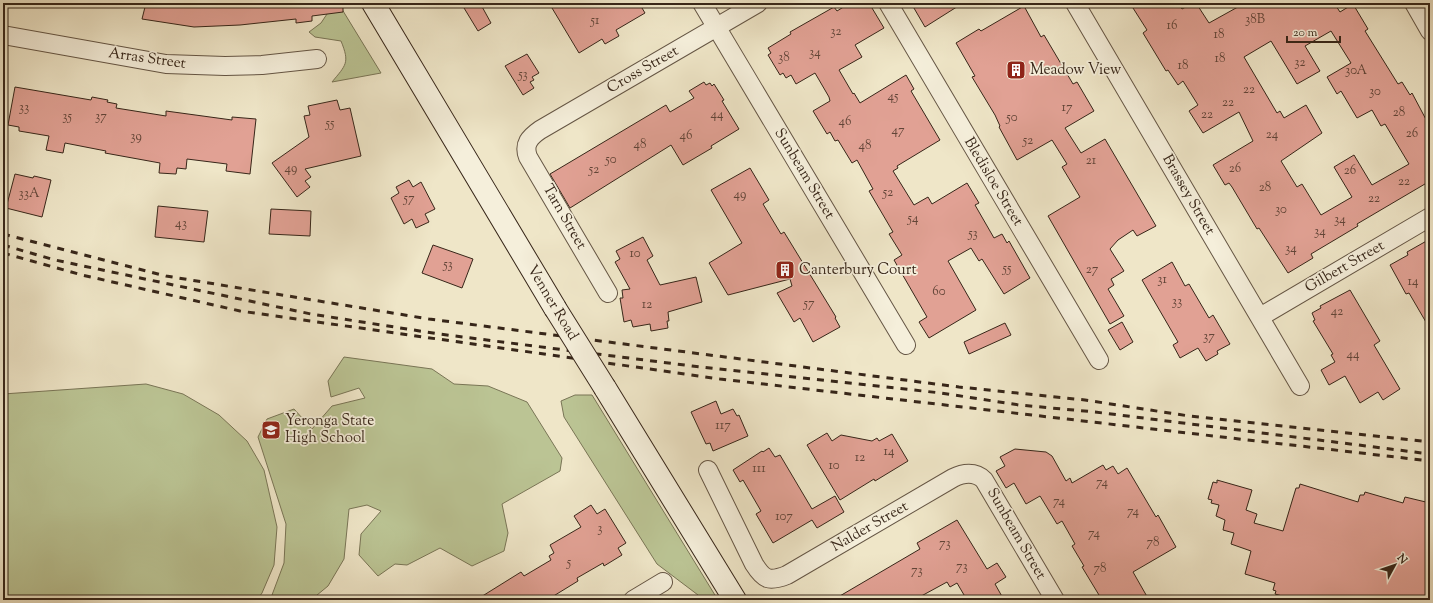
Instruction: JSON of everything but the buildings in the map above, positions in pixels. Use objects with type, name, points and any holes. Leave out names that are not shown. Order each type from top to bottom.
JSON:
[{"type":"street","name":"Venner Road","points":[[373,3],[555,308],[735,600]]},
{"type":"street","name":"Sunbeam Street","points":[[702,3],[906,345]]},
{"type":"street","name":"Cross Street","points":[[530,139],[540,130],[758,3]]},
{"type":"street","name":"Bledisloe Street","points":[[888,3],[1099,360]]},
{"type":"street","name":"Brassey Street","points":[[1075,3],[1300,386]]},
{"type":"street","points":[[1414,3],[1430,31]]},
{"type":"street","name":"Arras Street","points":[[3,35],[166,64],[225,66],[262,65],[317,59]]},
{"type":"street","name":"Tarn Street","points":[[530,139],[526,148],[528,157],[608,293]]},
{"type":"street","name":"Gilbert Street","points":[[1260,317],[1430,217]]},
{"type":"street","name":"Nalder Street","points":[[708,470],[754,564],[761,574],[772,580],[787,575],[953,478],[965,474],[971,474]]},
{"type":"street","name":"Sunbeam Street","points":[[971,474],[981,476],[984,480],[1055,600]]},
{"type":"street","points":[[633,600],[663,582]]},
{"type":"green space","points":[[340,6],[381,73],[332,82],[341,72],[346,59],[341,41],[315,37],[309,32],[321,23],[329,11]]},
{"type":"green space","points":[[344,357],[432,369],[454,384],[488,386],[527,402],[562,458],[560,471],[502,504],[508,533],[504,551],[472,566],[440,548],[407,565],[395,564],[378,576],[359,555],[361,534],[381,511],[367,505],[349,509],[344,559],[328,586],[311,600],[271,600],[284,563],[286,524],[258,437],[267,419],[294,409],[312,429],[332,406],[365,398],[359,388],[331,397],[328,381]]},
{"type":"green space","points":[[146,384],[183,394],[219,415],[247,441],[264,470],[277,527],[274,565],[262,593],[257,600],[3,600],[3,394]]},
{"type":"green space","points":[[575,395],[592,395],[718,600],[701,600],[698,595],[657,564],[564,417],[561,401]]},
{"type":"railway","points":[[3,234],[166,276],[429,319],[959,387],[1085,400],[1189,416],[1430,442]]},
{"type":"railway","points":[[3,245],[55,260],[311,314],[439,334],[692,366],[941,393],[1019,405],[1095,412],[1430,454]]},
{"type":"railway","points":[[3,253],[82,275],[240,311],[720,379],[1430,461]]},
{"type":"place","name":"Meadow View","points":[[1016,70]]},
{"type":"place","name":"Canterbury Court","points":[[785,270]]},
{"type":"place","name":"Yeronga State High School","points":[[271,430]]}]
